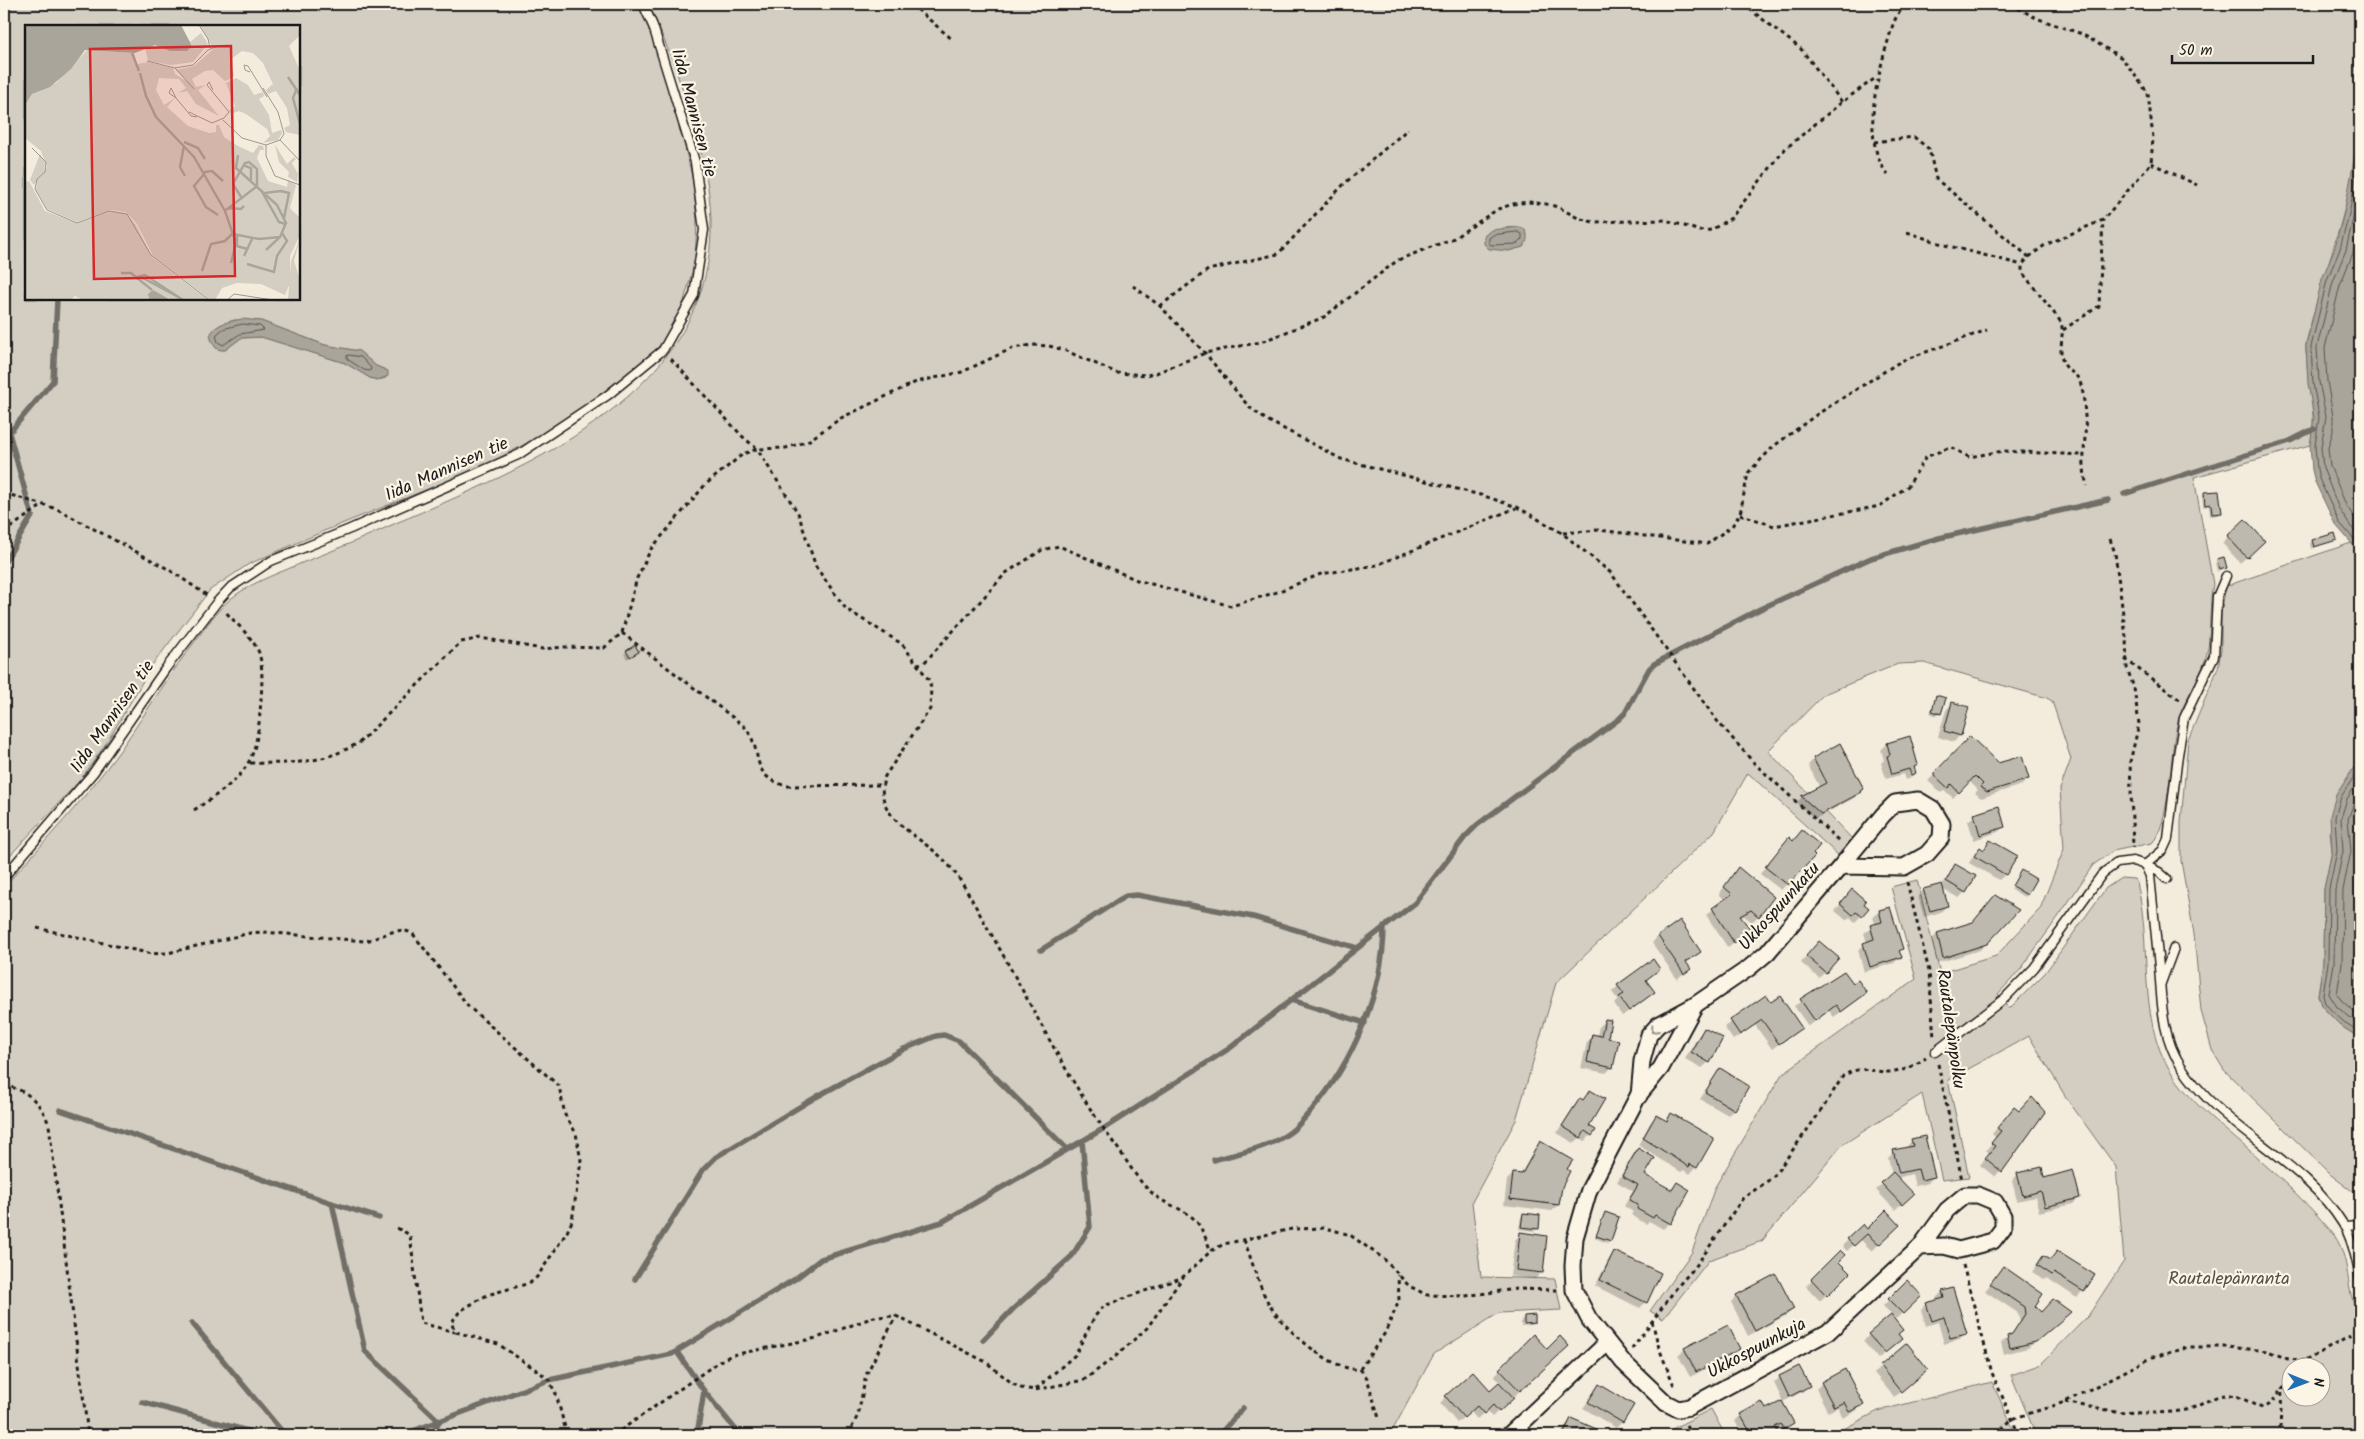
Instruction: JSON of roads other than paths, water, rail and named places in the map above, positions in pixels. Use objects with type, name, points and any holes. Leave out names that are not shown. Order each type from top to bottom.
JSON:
[{"type":"street","name":"Ukkospuunkatu","points":[[1638,1096],[1642,1061],[1649,1035],[1658,1025],[1695,1005],[1749,968],[1767,953],[1883,814],[1895,804],[1918,800],[1933,809],[1942,824],[1941,838],[1927,854],[1904,867],[1841,866]]},
{"type":"street","name":"Ukkospuunkatu","points":[[1607,1343],[1589,1319],[1574,1290],[1575,1238],[1581,1214],[1589,1190],[1638,1096],[1661,1068],[1695,1005]]},
{"type":"street","name":"Ukkospuunkuja","points":[[1607,1343],[1623,1362],[1666,1403],[1678,1409],[1689,1407],[1828,1332],[1920,1247],[1946,1210],[1965,1195],[1978,1195],[1995,1202],[2003,1216],[2002,1228],[1993,1241],[1959,1250],[1944,1246],[1920,1247]]},
{"type":"street","points":[[1509,1435],[1607,1343]]},
{"type":"lane","name":"Iida Mannisen tie","points":[[4,877],[93,773],[166,668],[230,588],[271,561],[350,530],[518,455],[608,395],[663,350],[694,295],[704,230],[695,162],[653,26],[643,4]]},
{"type":"lane","points":[[2146,865],[2163,850],[2168,839],[2178,755],[2188,706],[2214,656],[2217,598],[2226,576]]},
{"type":"lane","points":[[1935,1052],[2005,998],[2034,968],[2102,873],[2118,863],[2133,861],[2159,872],[2167,880]]},
{"type":"lane","points":[[2146,865],[2150,876],[2164,1026],[2181,1066],[2209,1100],[2309,1184],[2324,1199],[2344,1226],[2356,1258],[2360,1279]]},
{"type":"lane","points":[[2160,987],[2174,948]]},
{"type":"lane","points":[[2344,1226],[2360,1224]]},
{"type":"water","points":[[2354,4],[2360,4],[2360,553],[2335,524],[2315,482],[2310,445],[2314,417],[2308,384],[2306,346],[2322,279],[2335,247],[2345,209],[2356,149],[2357,95]]},
{"type":"water","points":[[1519,227],[1525,230],[1527,235],[1527,240],[1523,247],[1508,251],[1489,249],[1484,244],[1484,236],[1491,230]]},
{"type":"water","points":[[243,319],[261,321],[325,345],[359,351],[376,366],[388,371],[388,376],[378,380],[370,378],[345,363],[261,337],[241,338],[225,350],[217,348],[213,344],[210,336],[215,328],[224,323]]},
{"type":"water","points":[[2360,758],[2360,1038],[2341,1026],[2329,1014],[2321,1005],[2318,995],[2323,962],[2324,889],[2332,851],[2330,816],[2336,795]]},
{"type":"waterway","points":[[4,439],[53,381],[57,300]]},
{"type":"waterway","points":[[2124,494],[2290,441],[2314,429]]},
{"type":"waterway","points":[[4,563],[32,516],[9,433]]},
{"type":"waterway","points":[[402,1435],[549,1380],[672,1354],[795,1279],[821,1259],[942,1222],[1103,1129],[1230,1048],[1415,903],[1465,837],[1477,825],[1619,719],[1625,713],[1649,669],[1654,664],[1760,609],[1871,558],[1939,538],[2108,500]]},
{"type":"waterway","points":[[1041,950],[1119,900],[1126,896],[1137,895],[1253,917],[1357,948]]},
{"type":"waterway","points":[[1214,1160],[1253,1150],[1281,1138],[1298,1125],[1326,1092],[1353,1048],[1372,1000],[1379,975],[1384,926]]},
{"type":"waterway","points":[[1291,1000],[1365,1023]]},
{"type":"waterway","points":[[635,1279],[703,1170],[716,1157],[816,1097],[904,1049],[936,1036],[944,1035],[959,1041],[1067,1149]]},
{"type":"waterway","points":[[60,1110],[332,1203],[365,1351],[439,1421]]},
{"type":"waterway","points":[[983,1340],[1013,1309],[1072,1256],[1090,1227],[1082,1141]]},
{"type":"waterway","points":[[332,1203],[379,1218]]},
{"type":"waterway","points":[[192,1323],[285,1435]]},
{"type":"waterway","points":[[677,1352],[704,1391],[740,1435]]},
{"type":"waterway","points":[[697,1435],[704,1391]]},
{"type":"waterway","points":[[142,1402],[263,1435]]},
{"type":"waterway","points":[[1219,1435],[1243,1408]]},
{"type":"waterway","points":[[433,1435],[439,1421]]},
{"type":"park label","name":"Rautalepänranta","points":[[2229,1279]]}]
